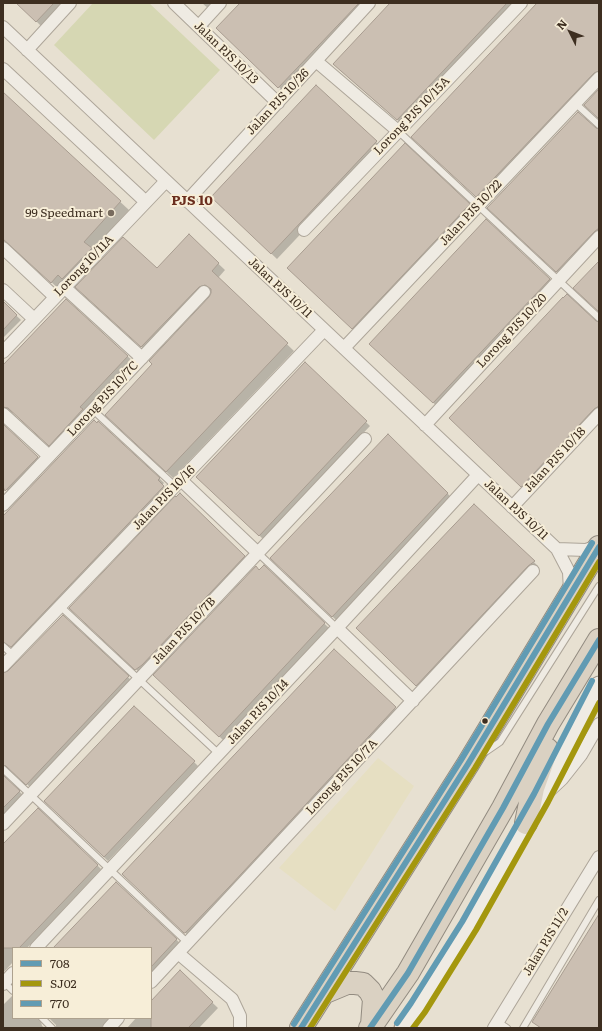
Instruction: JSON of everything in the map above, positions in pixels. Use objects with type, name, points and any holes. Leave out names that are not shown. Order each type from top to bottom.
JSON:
[{"type":"highway","points":[[301,1028],[468,764],[579,598],[599,546]]},
{"type":"highway","points":[[371,1027],[408,973],[503,808],[548,724],[599,640]]},
{"type":"highway","points":[[526,823],[533,788],[548,749],[548,724]]},
{"type":"highway","points":[[324,993],[347,983],[363,984],[370,991],[374,999],[371,1027]]},
{"type":"main road","points":[[403,1028],[418,1008],[469,926],[541,798],[576,727],[599,685]]},
{"type":"main road","points":[[414,1028],[418,1008]]},
{"type":"street","points":[[27,50],[70,3]]},
{"type":"street","name":"Jalan PJS 10/13","points":[[174,3],[278,103]]},
{"type":"street","points":[[198,26],[220,3]]},
{"type":"street","name":"Jalan PJS 10/26","points":[[187,201],[369,3]]},
{"type":"street","name":"Lorong PJS 10/15A","points":[[304,230],[521,3]]},
{"type":"street","name":"Jalan PJS 10/11","points":[[3,28],[557,549],[569,572],[579,598]]},
{"type":"street","points":[[316,61],[398,131]]},
{"type":"street","points":[[3,69],[146,202]]},
{"type":"street","name":"Jalan PJS 10/22","points":[[344,348],[599,78]]},
{"type":"street","name":"Lorong 10/11A","points":[[3,352],[166,181]]},
{"type":"street","name":"Lorong PJS 10/20","points":[[425,425],[599,237]]},
{"type":"street","points":[[3,248],[55,297]]},
{"type":"street","points":[[64,287],[142,358]]},
{"type":"street","points":[[3,290],[34,319]]},
{"type":"street","name":"Lorong PJS 10/7C","points":[[3,505],[204,292]]},
{"type":"street","name":"Jalan PJS 10/16","points":[[3,666],[324,330]]},
{"type":"street","points":[[3,414],[49,456]]},
{"type":"street","name":"Jalan PJS 10/18","points":[[512,507],[599,414]]},
{"type":"street","name":"Jalan PJS 10/7B","points":[[3,824],[365,439]]},
{"type":"street","name":"Jalan PJS 10/14","points":[[37,947],[337,628],[478,475]]},
{"type":"street","points":[[178,483],[258,553]]},
{"type":"street","name":"Jalan PJS 10/11","points":[[557,549],[586,550],[599,546]]},
{"type":"street","name":"Lorong PJS 10/7A","points":[[152,981],[533,571]]},
{"type":"street","points":[[337,628],[413,701]]},
{"type":"street","points":[[541,798],[562,779],[581,755],[599,724]]},
{"type":"street","points":[[581,755],[599,743]]},
{"type":"street","name":"Jalan PJS 11/2","points":[[500,1026],[596,871],[599,856]]},
{"type":"street","points":[[178,953],[232,999],[240,1016],[240,1028]]},
{"type":"street","points":[[6,985],[12,975]]},
{"type":"street","points":[[109,1028],[117,1019]]},
{"type":"lane","points":[[576,103],[599,125]]},
{"type":"lane","points":[[398,131],[599,318]]},
{"type":"lane","points":[[93,410],[178,483]]},
{"type":"lane","points":[[258,553],[337,628]]},
{"type":"lane","points":[[579,598],[599,586]]},
{"type":"lane","points":[[60,606],[218,753]]},
{"type":"lane","points":[[3,646],[13,655]]},
{"type":"lane","points":[[3,769],[188,943]]},
{"type":"lane","points":[[523,1028],[599,900]]},
{"type":"lane","points":[[43,1019],[52,1028]]},
{"type":"shaded area","points":[[378,758],[414,786],[335,911],[279,868]]},
{"type":"green space","points":[[93,3],[149,3],[220,70],[154,140],[54,45]]},
{"type":"building","points":[[16,3],[54,3],[36,22]]},
{"type":"building","points":[[240,3],[359,3],[278,88],[216,28]]},
{"type":"building","points":[[390,3],[507,3],[397,120],[333,64]]},
{"type":"building","points":[[537,3],[599,3],[599,71],[594,73],[476,197],[411,137]]},
{"type":"building","points":[[316,85],[377,141],[271,254],[211,197]]},
{"type":"building","points":[[599,89],[599,119],[584,105]]},
{"type":"building","points":[[3,92],[121,201],[84,242],[92,248],[62,279],[58,275],[51,283],[3,239]]},
{"type":"building","points":[[578,112],[599,129],[599,228],[556,272],[487,208]]},
{"type":"building","points":[[405,143],[470,204],[352,329],[287,268]]},
{"type":"building","points":[[486,219],[550,279],[433,403],[369,344]]},
{"type":"building","points":[[189,234],[219,263],[212,271],[288,343],[166,472],[105,415],[152,364],[149,361],[209,297],[211,289],[205,285],[199,287],[141,347],[75,287],[123,237],[157,268]]},
{"type":"building","points":[[599,261],[599,312],[573,288]]},
{"type":"building","points":[[567,294],[596,321],[599,322],[599,406],[594,409],[521,487],[449,418]]},
{"type":"building","points":[[66,299],[128,356],[80,407],[83,409],[49,446],[8,408],[3,407],[3,365]]},
{"type":"building","points":[[3,301],[17,315],[3,330]]},
{"type":"building","points":[[305,362],[367,421],[259,536],[196,477]]},
{"type":"building","points":[[94,420],[97,423],[98,421],[160,478],[158,480],[164,486],[11,647],[3,642],[3,516]]},
{"type":"building","points":[[3,424],[38,457],[5,491],[3,487]]},
{"type":"building","points":[[388,434],[448,493],[332,617],[270,558]]},
{"type":"building","points":[[180,493],[245,556],[142,665],[135,670],[69,608],[175,496],[176,497]]},
{"type":"building","points":[[474,504],[535,561],[528,566],[416,686],[356,628]]},
{"type":"building","points":[[264,565],[325,623],[219,737],[153,675],[256,566],[259,570]]},
{"type":"building","points":[[63,615],[129,676],[26,785],[6,766],[3,765],[3,673],[8,671]]},
{"type":"building","points":[[334,649],[396,707],[230,886],[184,933],[122,874]]},
{"type":"building","points":[[134,706],[195,761],[104,857],[44,801]]},
{"type":"building","points":[[3,775],[20,791],[3,808]]},
{"type":"building","points":[[38,808],[98,865],[20,947],[12,948],[3,948],[3,844]]},
{"type":"building","points":[[116,882],[177,939],[152,966],[152,947],[54,947]]},
{"type":"building","points":[[599,914],[599,1028],[541,1028],[532,1022]]},
{"type":"building","points":[[180,970],[213,1002],[188,1028],[151,1028],[152,1000]]},
{"type":"transit line","name":"770","points":[[294,1024],[461,760],[592,543]]},
{"type":"transit line","name":"708","points":[[301,1028],[468,764],[599,547]]},
{"type":"transit line","name":"SJ02","points":[[310,1028],[475,768],[599,562]]},
{"type":"transit line","name":"708","points":[[370,1028],[408,973],[503,808],[548,724],[599,640]]},
{"type":"transit line","name":"770","points":[[397,1023],[462,922],[534,794],[592,681]]},
{"type":"transit line","name":"SJ02","points":[[413,1028],[425,1012],[476,930],[548,802],[599,703]]},
{"type":"place","name":"99 Speedmart","points":[[111,213]]},
{"type":"district","name":"PJS 10","points":[[192,201]]}]
